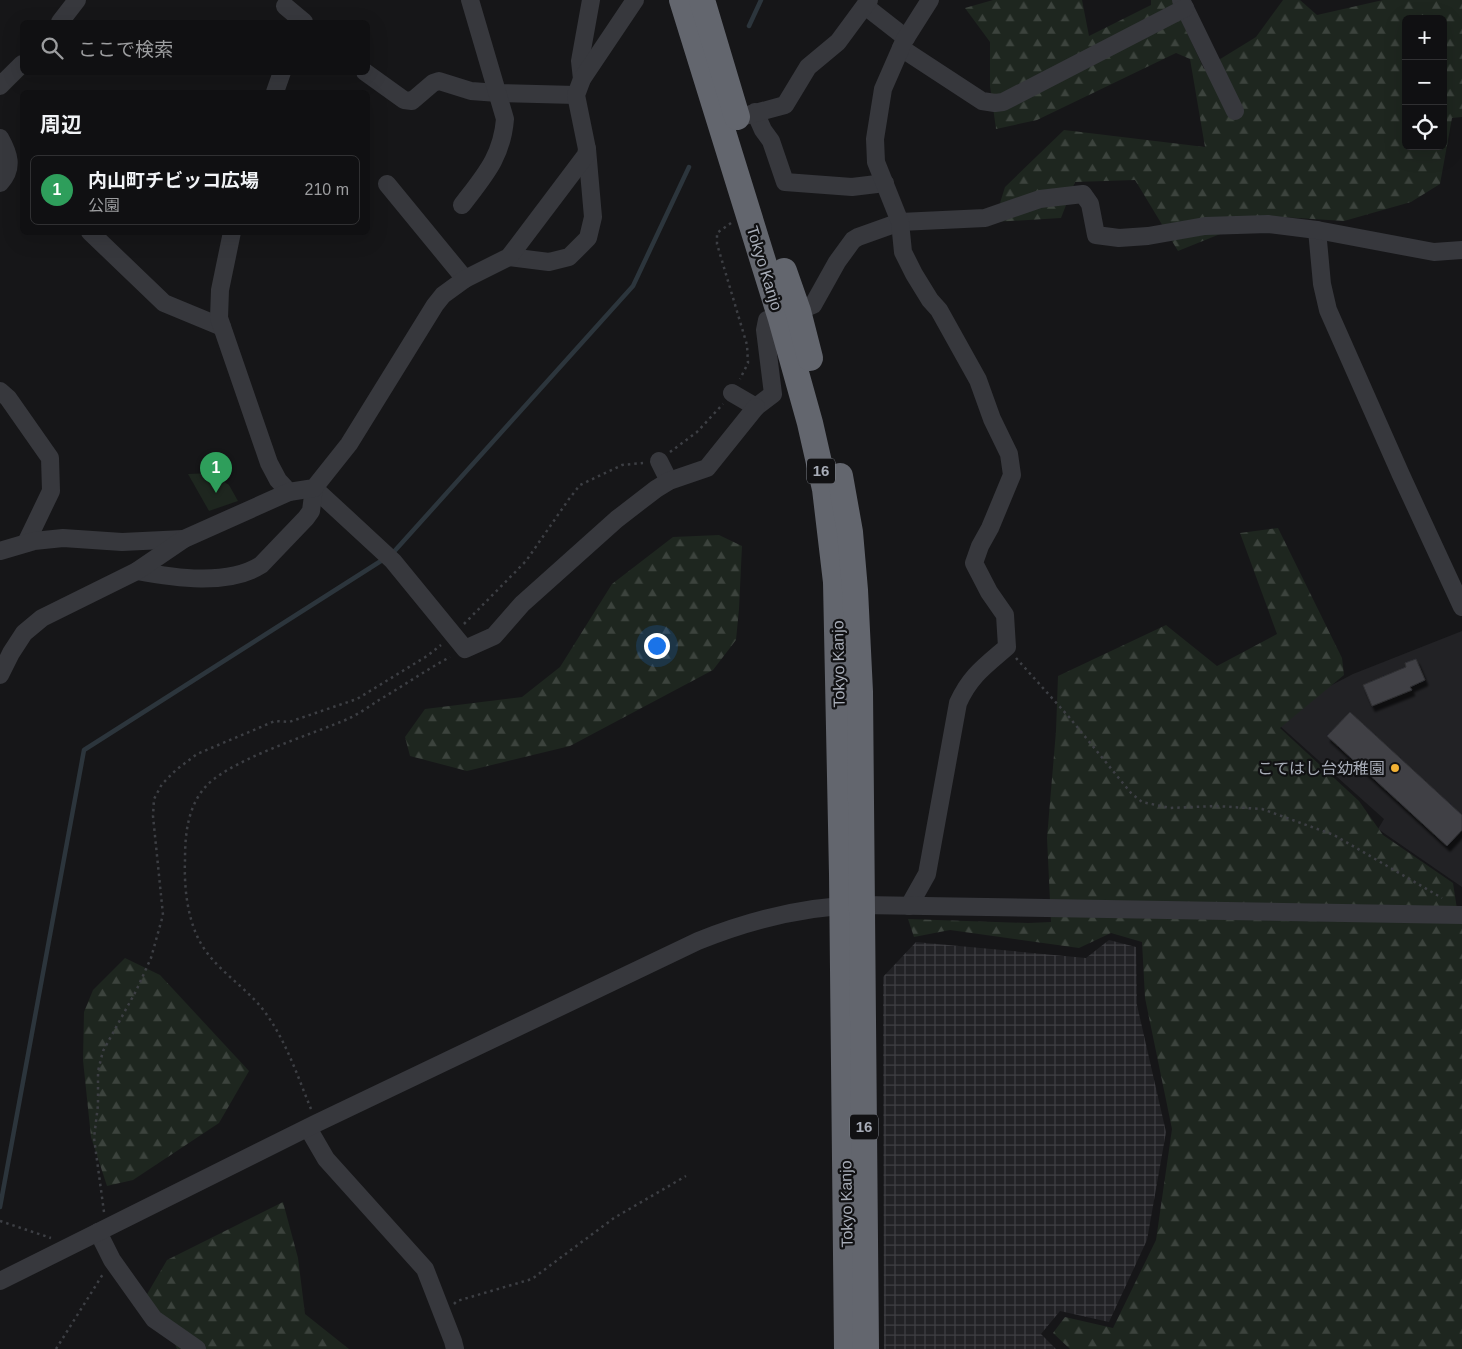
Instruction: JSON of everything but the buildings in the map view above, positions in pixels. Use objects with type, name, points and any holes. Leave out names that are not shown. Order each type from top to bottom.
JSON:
[{"type":"highway","name":"Tokyo Kanjo","points":[[682,0],[789,314]]},
{"type":"highway","name":"Tokyo Kanjo","points":[[702,0],[746,115],[825,489],[836,582],[852,905],[866,1349]]},
{"type":"highway","name":"Tokyo Kanjo","points":[[847,1349],[852,905]]},
{"type":"street","points":[[61,20],[76,0]]},
{"type":"street","points":[[462,205],[496,158],[503,135],[505,119],[470,0]]},
{"type":"street","points":[[509,257],[549,262],[569,257],[588,238],[593,217],[588,149],[579,87],[580,61],[591,0]]},
{"type":"street","points":[[579,87],[635,0]]},
{"type":"street","points":[[909,906],[927,874],[958,703],[964,689],[974,675],[1007,647],[1005,615],[989,592],[974,563],[1012,475],[1009,454],[992,419],[978,380],[939,310],[930,300],[903,252],[900,222],[876,162],[875,139],[883,89],[903,43],[930,0]]},
{"type":"street","points":[[746,115],[785,105],[808,68],[838,42],[867,3],[903,43],[982,101],[996,103],[1003,102],[1183,4],[1234,111]]},
{"type":"street","points":[[284,10],[301,20]]},
{"type":"street","points":[[0,86],[20,66]]},
{"type":"street","points":[[276,90],[281,75]]},
{"type":"street","points":[[369,75],[404,100],[412,101],[433,83],[439,81],[471,91],[498,93],[579,87]]},
{"type":"street","points":[[746,115],[763,130],[771,141],[785,182],[852,187],[885,184]]},
{"type":"street","points":[[0,138],[9,154],[20,165]]},
{"type":"street","points":[[137,571],[177,578],[218,578],[261,565],[311,511],[314,488],[349,444],[435,305],[443,295],[465,279],[509,257],[586,155],[588,149]]},
{"type":"street","points":[[0,183],[10,166],[9,154]]},
{"type":"street","points":[[387,184],[465,279]]},
{"type":"street","points":[[314,488],[388,556],[465,649],[494,636],[522,604],[617,518],[656,489],[669,482],[707,468],[756,407],[774,394],[765,330],[766,320],[813,305],[837,262],[853,240],[858,237],[900,222],[985,218],[1040,199],[1083,194],[1090,204],[1096,235],[1119,238],[1139,237],[1205,226],[1268,224],[1317,230],[1434,252],[1462,250]]},
{"type":"street","points":[[1317,230],[1322,284],[1328,310],[1462,607]]},
{"type":"street","points":[[93,235],[164,303],[222,327]]},
{"type":"street","points":[[231,235],[220,290],[219,318],[269,463],[278,480],[289,492]]},
{"type":"street","points":[[0,391],[8,398],[50,458],[51,491],[26,543]]},
{"type":"street","points":[[732,393],[756,407]]},
{"type":"street","points":[[659,461],[669,482]]},
{"type":"street","points":[[0,676],[24,633],[42,618],[137,571],[184,539],[289,492],[314,488]]},
{"type":"street","points":[[0,551],[34,541],[63,538],[122,542],[184,539]]},
{"type":"street","points":[[0,1281],[312,1125],[698,941],[720,932],[793,912],[821,907],[852,905],[1462,915]]},
{"type":"street","points":[[312,1125],[326,1160],[425,1269],[455,1349]]},
{"type":"street","points":[[102,1230],[112,1260],[154,1319],[197,1349]]},
{"type":"path","points":[[102,1230],[94,1138],[98,1105],[98,1071],[103,1051],[136,992],[151,958],[163,914],[153,816],[154,799],[162,784],[176,770],[197,754],[275,721],[289,722],[357,699],[426,656],[453,635],[526,561],[580,485],[622,465],[659,461],[697,432],[719,410],[732,393],[743,375],[748,362],[747,345],[717,244],[717,233],[735,220]]},
{"type":"path","points":[[1007,647],[1131,793],[1142,802],[1170,808],[1216,806],[1262,809],[1334,835],[1447,901]]},
{"type":"path","points":[[312,1125],[280,1035],[262,1009],[242,986],[212,960],[198,938],[190,916],[184,876],[188,821],[202,791],[219,775],[249,759],[352,717],[465,649]]},
{"type":"path","points":[[444,1317],[457,1301],[532,1279],[614,1218],[686,1176]]},
{"type":"path","points":[[1,1221],[72,1245]]},
{"type":"path","points":[[56,1349],[112,1260]]},
{"type":"shaded area","name":"こてはし台幼稚園","points":[[1462,631],[1462,887],[1378,829],[1384,819],[1270,717],[1353,674]]},
{"type":"shaded area","points":[[1109,940],[1136,947],[1137,1005],[1166,1132],[1147,1240],[1109,1322],[1060,1311],[1041,1334],[1056,1349],[884,1349],[883,977],[916,942],[1086,958]]},
{"type":"green space","points":[[993,0],[1082,0],[1089,36],[1151,5],[1151,0],[1172,0],[1204,69],[1256,37],[1283,0],[1300,0],[1317,15],[1383,0],[1462,0],[1462,117],[1452,118],[1447,146],[1447,15],[1402,15],[1402,150],[1446,150],[1440,184],[1411,202],[1344,221],[1265,216],[1178,251],[1135,180],[1075,182],[1061,218],[994,222],[1005,187],[1064,130],[1205,147],[1190,59],[1176,53],[1037,120],[996,129],[990,86],[990,42],[965,8]]},
{"type":"green space","points":[[210,473],[229,485],[238,501],[209,511],[188,474]]},
{"type":"green space","points":[[1278,528],[1342,658],[1344,675],[1280,728],[1359,801],[1383,835],[1453,883],[1459,922],[1462,922],[1462,1349],[1070,1349],[1053,1333],[1065,1317],[1113,1328],[1156,1240],[1172,1129],[1145,998],[1142,942],[1111,933],[1079,948],[950,930],[914,937],[908,919],[1051,922],[1047,838],[1056,731],[1058,676],[1166,625],[1217,666],[1277,634],[1240,533]]},
{"type":"green space","points":[[719,535],[742,546],[736,640],[713,670],[570,746],[467,771],[410,756],[405,737],[425,709],[522,697],[560,667],[612,584],[673,537]]},
{"type":"green space","points":[[125,958],[160,975],[249,1071],[219,1123],[133,1180],[107,1186],[91,1137],[83,1060],[84,1012],[93,990]]},
{"type":"green space","points":[[283,1202],[298,1258],[305,1314],[349,1349],[177,1349],[170,1333],[146,1296],[167,1260]]},
{"type":"waterway","points":[[749,26],[761,0]]},
{"type":"waterway","points":[[391,555],[633,286],[689,167]]},
{"type":"waterway","points":[[0,1207],[84,750],[384,559]]},
{"type":"place","name":"内山町チビッコ広場","points":[[216,493]]},
{"type":"place","name":"こてはし台幼稚園","points":[[1395,768]]}]
